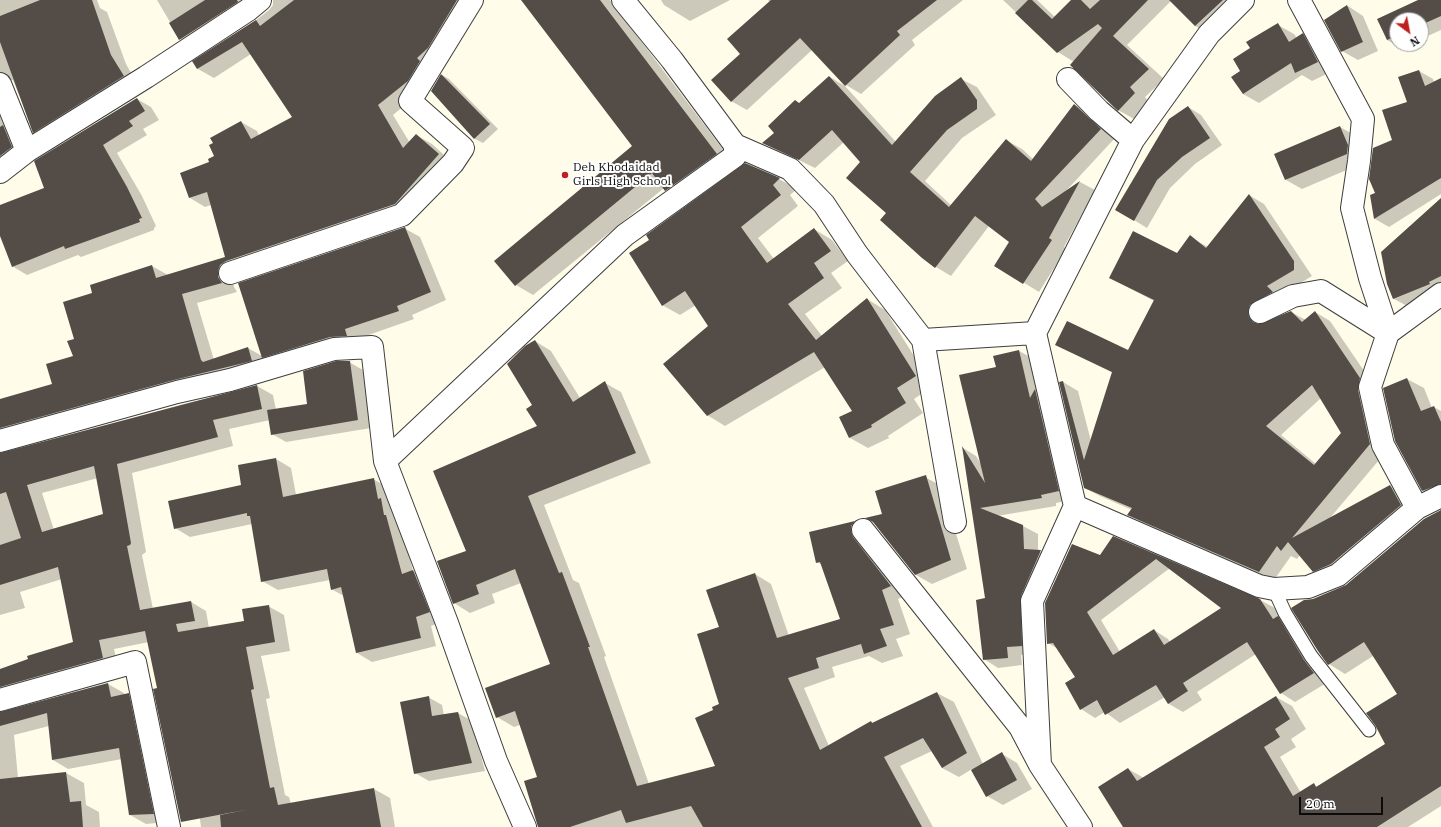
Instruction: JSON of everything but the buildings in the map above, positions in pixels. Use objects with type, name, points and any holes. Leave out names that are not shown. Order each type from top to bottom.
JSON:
[{"type":"street","points":[[230,273],[402,215],[453,163],[463,148],[410,101],[472,0]]},
{"type":"street","points":[[623,0],[672,60],[735,145],[790,169],[824,204],[857,254],[923,340],[954,522]]},
{"type":"street","points":[[1040,765],[1032,601],[1075,506],[1035,333],[1133,140],[1209,34],[1243,0]]},
{"type":"street","points":[[1299,0],[1363,119],[1359,162],[1352,208],[1370,278],[1388,333]]},
{"type":"street","points":[[0,172],[27,151],[146,77],[251,3]]},
{"type":"street","points":[[1068,79],[1099,111],[1133,140]]},
{"type":"street","points":[[0,84],[27,151]]},
{"type":"street","points":[[385,461],[625,235],[736,156],[735,145]]},
{"type":"street","points":[[1260,312],[1293,296],[1321,291],[1388,333]]},
{"type":"street","points":[[1417,508],[1383,445],[1370,387],[1388,333],[1441,294]]},
{"type":"street","points":[[923,340],[1035,333]]},
{"type":"street","points":[[0,441],[177,392],[230,380],[334,349],[372,347],[385,461],[447,623],[496,761],[525,827]]},
{"type":"street","points":[[1075,506],[1259,586],[1274,588],[1308,587],[1338,575],[1417,508],[1441,496]]},
{"type":"street","points":[[863,530],[1020,727],[1040,765],[1081,827]]},
{"type":"street","points":[[0,700],[136,662],[169,827]]},
{"type":"lane","points":[[1274,588],[1285,613],[1311,656],[1369,730]]},
{"type":"place","name":"Deh Khodaidad Girls High School","points":[[565,175]]}]
